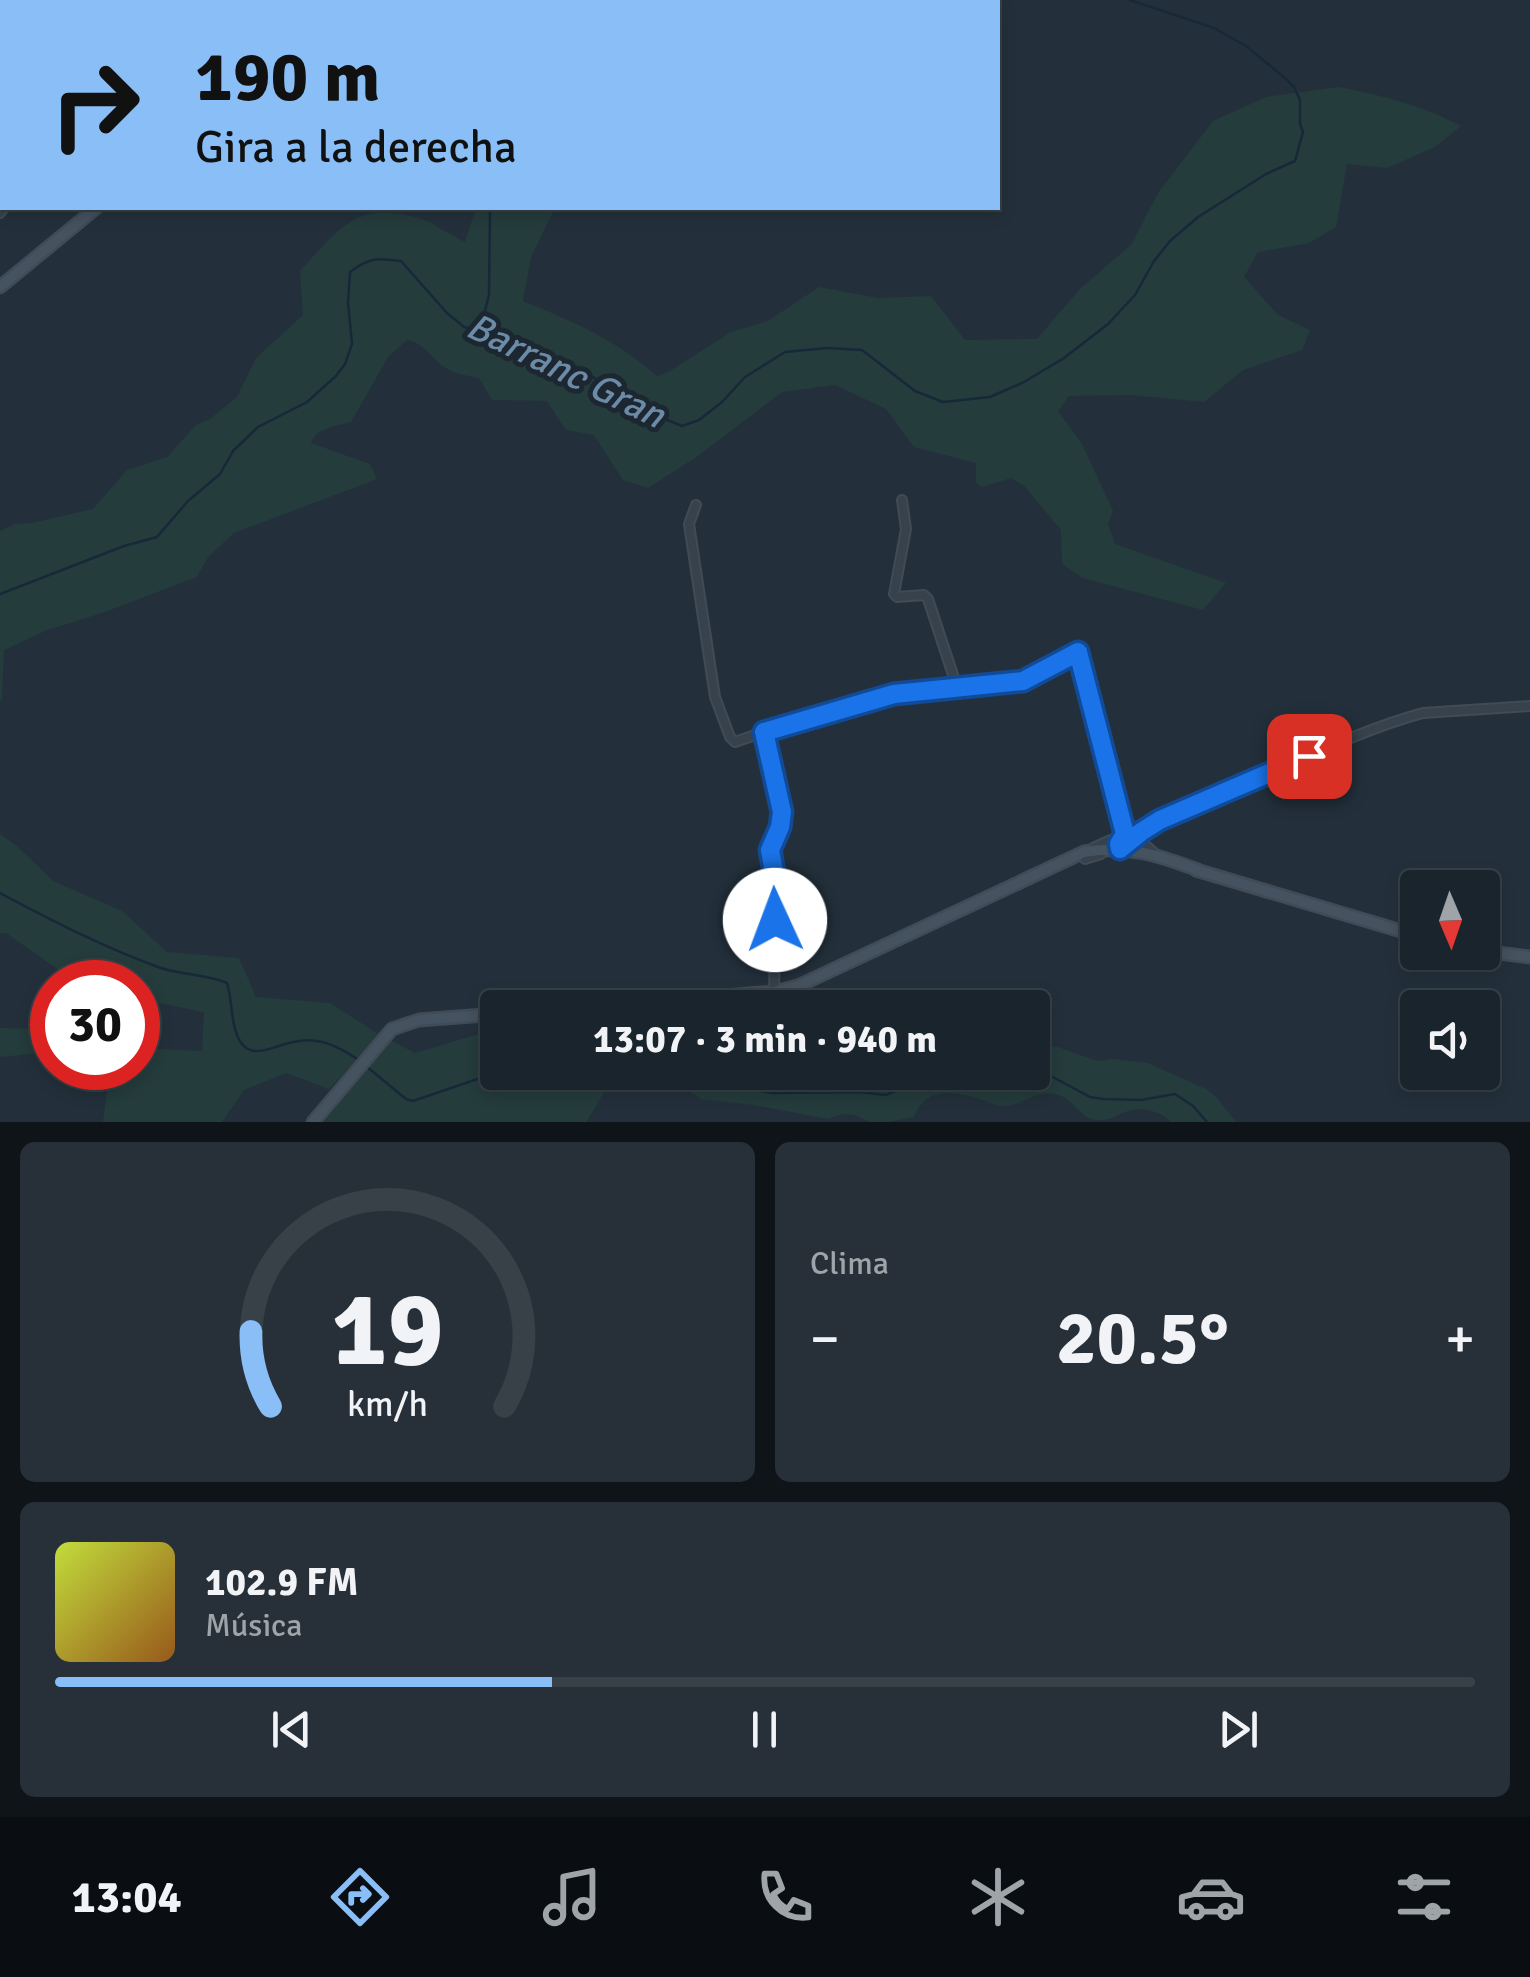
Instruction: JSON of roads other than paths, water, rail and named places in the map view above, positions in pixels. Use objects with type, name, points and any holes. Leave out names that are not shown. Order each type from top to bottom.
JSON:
[{"type":"main road","points":[[0,287],[94,210]]},
{"type":"main road","points":[[781,990],[809,982],[1035,876],[1131,838],[1157,858]]},
{"type":"main road","points":[[1085,856],[1157,858],[1400,931]]},
{"type":"main road","points":[[1500,953],[1530,957]]},
{"type":"main road","points":[[313,1122],[396,1026],[480,1016]]},
{"type":"street","points":[[902,500],[906,529],[894,594],[924,594],[928,598],[957,687]]},
{"type":"street","points":[[696,505],[689,524],[715,697],[735,742],[870,699],[1023,681],[1078,652],[1131,838],[1157,858]]},
{"type":"street","points":[[1131,838],[1156,823],[1332,746],[1408,717],[1530,706]]},
{"type":"street","points":[[764,732],[782,812],[770,850],[776,884],[774,990]]},
{"type":"waterway","name":"Barranc Gran","points":[[0,594],[157,537],[188,501],[220,474],[233,451],[258,427],[307,402],[336,376],[352,344],[350,272],[374,260],[401,261],[464,327],[551,354],[639,408],[682,426],[699,420],[745,377],[785,352],[862,350],[915,391],[943,402],[990,397],[1024,382],[1108,324],[1135,295],[1170,241],[1198,217],[1266,174],[1295,161],[1303,132],[1300,100],[1285,78],[1246,46],[1214,28],[1130,0]]},
{"type":"waterway","points":[[480,330],[489,295],[490,210]]},
{"type":"waterway","points":[[0,893],[138,959],[166,970],[227,983],[235,1030],[247,1049],[260,1051],[297,1041],[314,1041],[334,1046],[360,1061]]},
{"type":"waterway","points":[[366,1066],[413,1101],[480,1078]]},
{"type":"waterway","points":[[1050,1076],[1090,1097],[1103,1099],[1141,1100],[1175,1094],[1207,1122]]},
{"type":"waterway","points":[[754,1090],[886,1095],[897,1090]]}]
